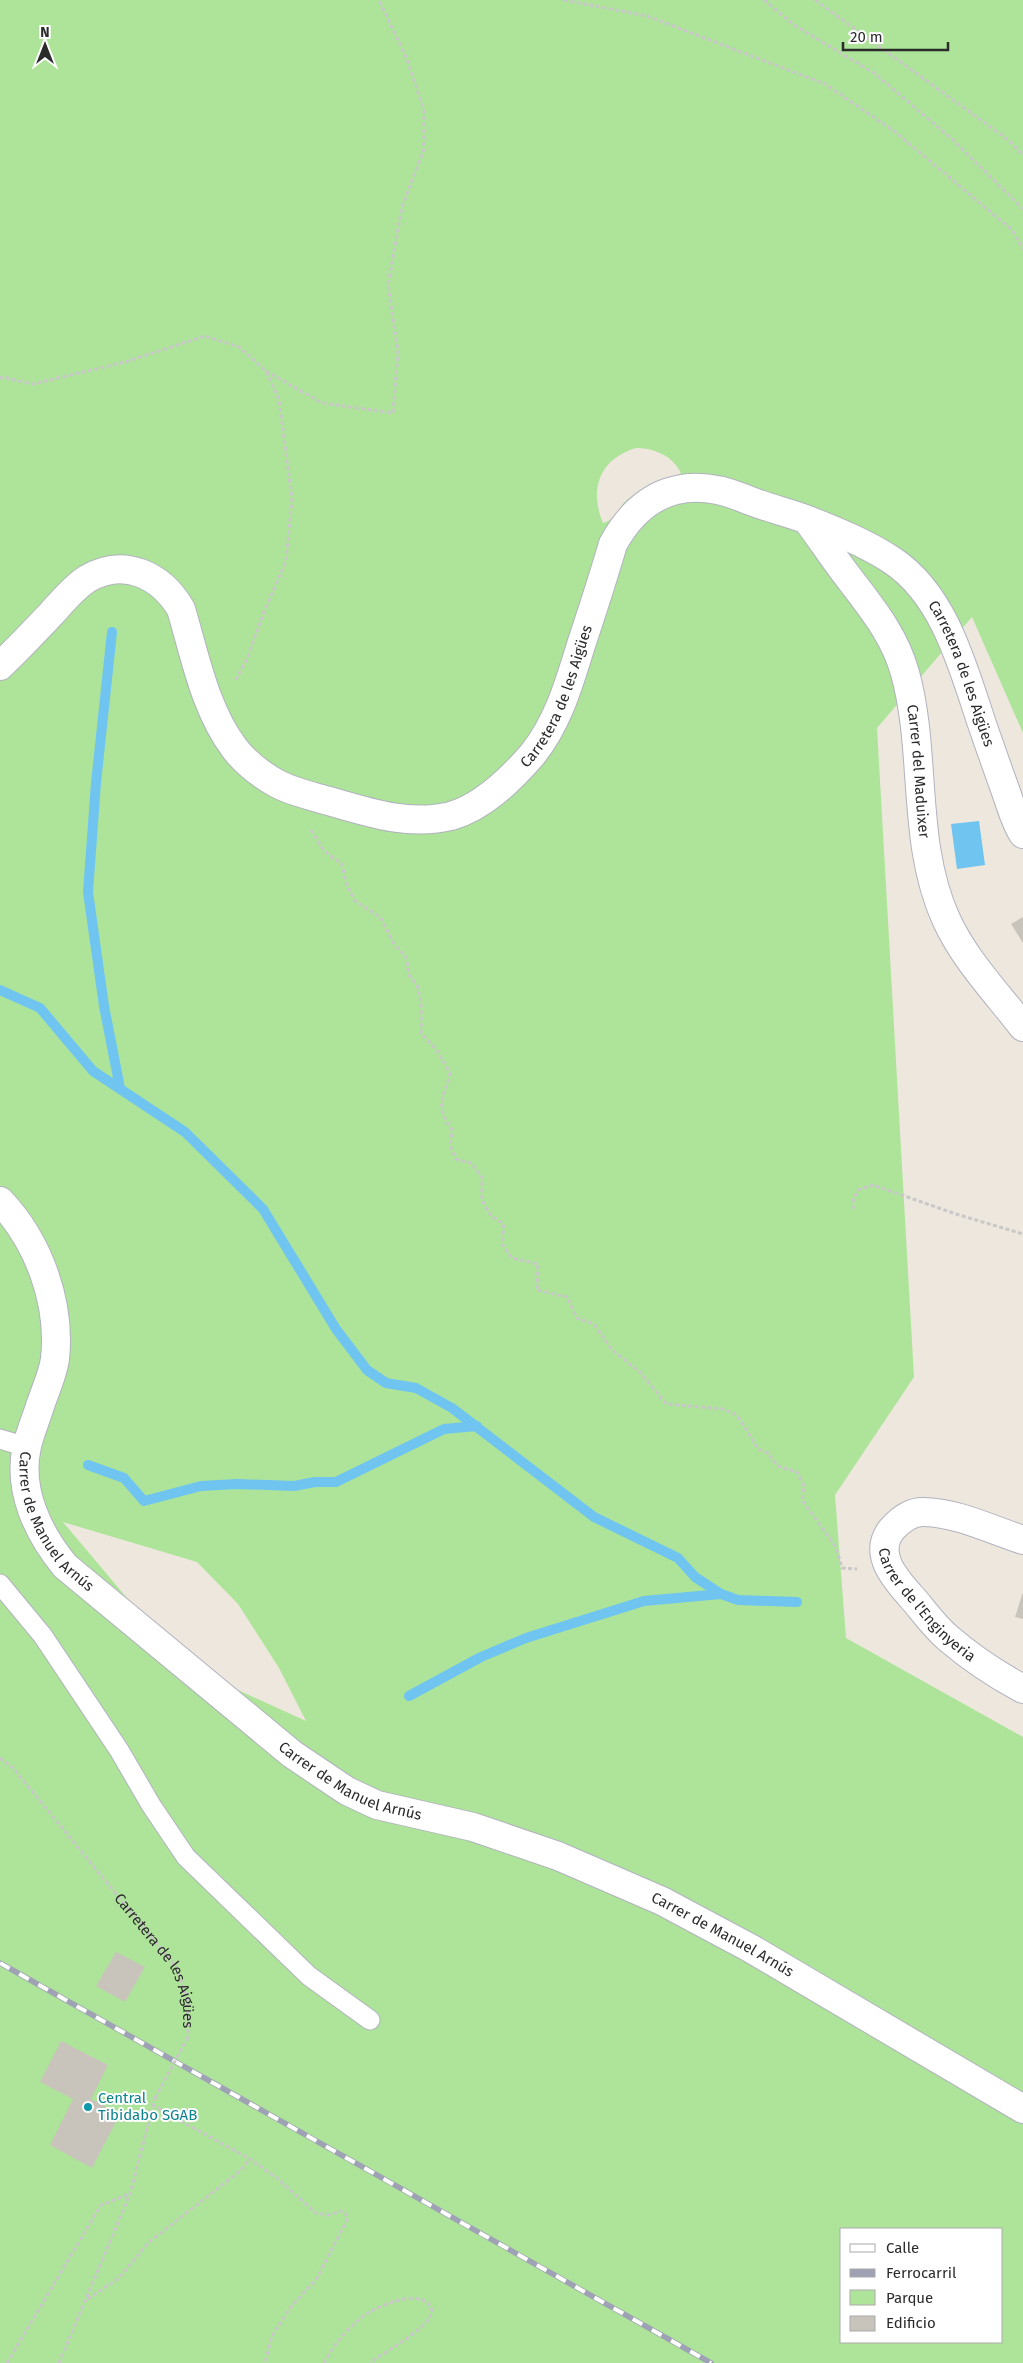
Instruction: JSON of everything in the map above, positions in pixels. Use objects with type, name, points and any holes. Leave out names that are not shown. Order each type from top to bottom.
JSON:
[{"type":"street","name":"Carretera de les Aigües","points":[[0,666],[72,591],[86,580],[112,571],[136,571],[163,585],[181,609],[215,716],[236,750],[255,770],[277,784],[383,816],[405,820],[428,820],[453,815],[476,805],[497,790],[533,753],[550,727],[564,700],[613,544],[623,526],[655,498],[672,491],[690,487],[709,487],[728,491],[808,520],[878,552],[894,561],[925,592],[938,613],[959,656],[1011,806],[1023,834]]},
{"type":"street","name":"Carrer del Maduixer","points":[[808,520],[874,609],[893,640],[905,673],[908,689],[926,843],[935,887],[945,918],[960,946],[1023,1027]]},
{"type":"street","name":"Carrer de Manuel Arnús","points":[[0,1201],[23,1230],[36,1255],[47,1280],[53,1307],[54,1360],[27,1447],[25,1470],[32,1513],[40,1532],[65,1566],[318,1774],[377,1804],[473,1827],[558,1856],[662,1901],[750,1948],[1023,2109]]},
{"type":"street","name":"Carrer de l'Enginyeria","points":[[1023,1540],[948,1515],[924,1512],[911,1514],[899,1521],[890,1531],[886,1543],[886,1562],[894,1578],[947,1637],[980,1662],[1023,1689]]},
{"type":"lane","points":[[0,1439],[27,1447]]},
{"type":"lane","points":[[0,1584],[43,1636],[119,1750],[151,1804],[186,1857],[309,1976],[370,2020]]},
{"type":"path","points":[[0,379],[2,377],[33,384],[125,362],[205,336],[240,347],[266,371],[322,403],[393,413],[398,352],[388,285],[402,206],[424,149],[424,110],[407,59],[379,0]]},
{"type":"path","points":[[564,0],[647,16],[825,84],[894,131],[1012,230],[1023,249]]},
{"type":"path","points":[[764,0],[794,25],[874,74],[952,139],[1023,209]]},
{"type":"path","points":[[815,0],[1007,139],[1023,155]]},
{"type":"path","points":[[215,716],[247,660],[264,612],[286,561],[292,499],[278,399],[266,371]]},
{"type":"path","points":[[307,826],[324,852],[342,864],[346,882],[354,900],[381,918],[394,944],[406,956],[409,975],[417,985],[421,1002],[421,1033],[438,1052],[450,1073],[442,1097],[442,1115],[452,1130],[450,1146],[456,1159],[471,1163],[482,1176],[482,1200],[491,1216],[504,1224],[502,1244],[512,1258],[538,1264],[537,1290],[567,1297],[577,1318],[594,1324],[612,1350],[640,1373],[666,1404],[723,1409],[737,1415],[758,1448],[768,1453],[777,1466],[797,1472],[804,1486],[802,1500],[836,1547],[842,1568],[851,1570],[886,1562]]},
{"type":"path","points":[[853,1209],[853,1200],[858,1190],[873,1185],[956,1214],[1023,1234]]},
{"type":"path","name":"Carretera de les Aigües","points":[[0,1758],[13,1768],[176,1967],[188,2001],[188,2037],[152,2104],[130,2194],[59,2363]]},
{"type":"path","points":[[152,2104],[250,2159],[278,2179],[316,2213],[328,2215],[341,2211],[348,2218],[343,2231],[328,2254],[317,2278],[290,2308],[272,2336],[265,2363]]},
{"type":"path","points":[[87,2300],[119,2278],[149,2242],[240,2171],[250,2159]]},
{"type":"path","points":[[6,2363],[101,2206],[130,2194]]},
{"type":"path","points":[[324,2363],[345,2333],[362,2316],[385,2304],[402,2300],[417,2298],[428,2302],[432,2310],[429,2318],[412,2335],[388,2349],[370,2363]]},
{"type":"green space","points":[[0,0],[1023,0],[1023,733],[972,617],[877,728],[914,1377],[835,1495],[846,1638],[1023,1737],[1023,2363],[0,2363]],"holes":[[[636,448],[643,448],[662,454],[673,462],[681,473],[628,499],[611,519],[603,523],[597,499],[600,477],[613,460],[623,453]],[[63,1522],[197,1562],[238,1604],[279,1668],[306,1721],[227,1685],[132,1604]]]},
{"type":"water","points":[[979,821],[985,865],[957,869],[951,824]]},
{"type":"building","points":[[1023,917],[1023,943],[1011,924]]},
{"type":"building","points":[[1023,1592],[1023,1619],[1015,1617]]},
{"type":"building","points":[[116,1952],[145,1967],[125,2002],[96,1986]]},
{"type":"building","name":"Central Tibidabo SGAB","points":[[61,2041],[108,2065],[91,2099],[120,2114],[92,2168],[50,2145],[73,2099],[40,2082]]},
{"type":"waterway","points":[[112,632],[96,783],[88,892],[104,1006],[120,1088]]},
{"type":"waterway","points":[[0,990],[40,1008],[93,1071],[185,1132],[263,1209],[336,1329],[367,1370],[386,1383],[416,1388],[452,1408],[594,1517],[678,1558],[695,1577],[721,1594],[738,1600],[797,1602]]},
{"type":"waterway","points":[[88,1465],[124,1478],[144,1501],[201,1486],[237,1484],[294,1486],[315,1482],[336,1482],[444,1429],[477,1426]]},
{"type":"waterway","points":[[409,1696],[481,1657],[526,1638],[644,1601],[721,1594]]},
{"type":"railway","points":[[0,1963],[711,2363]]},
{"type":"place","name":"Central Tibidabo SGAB","points":[[88,2107]]}]
